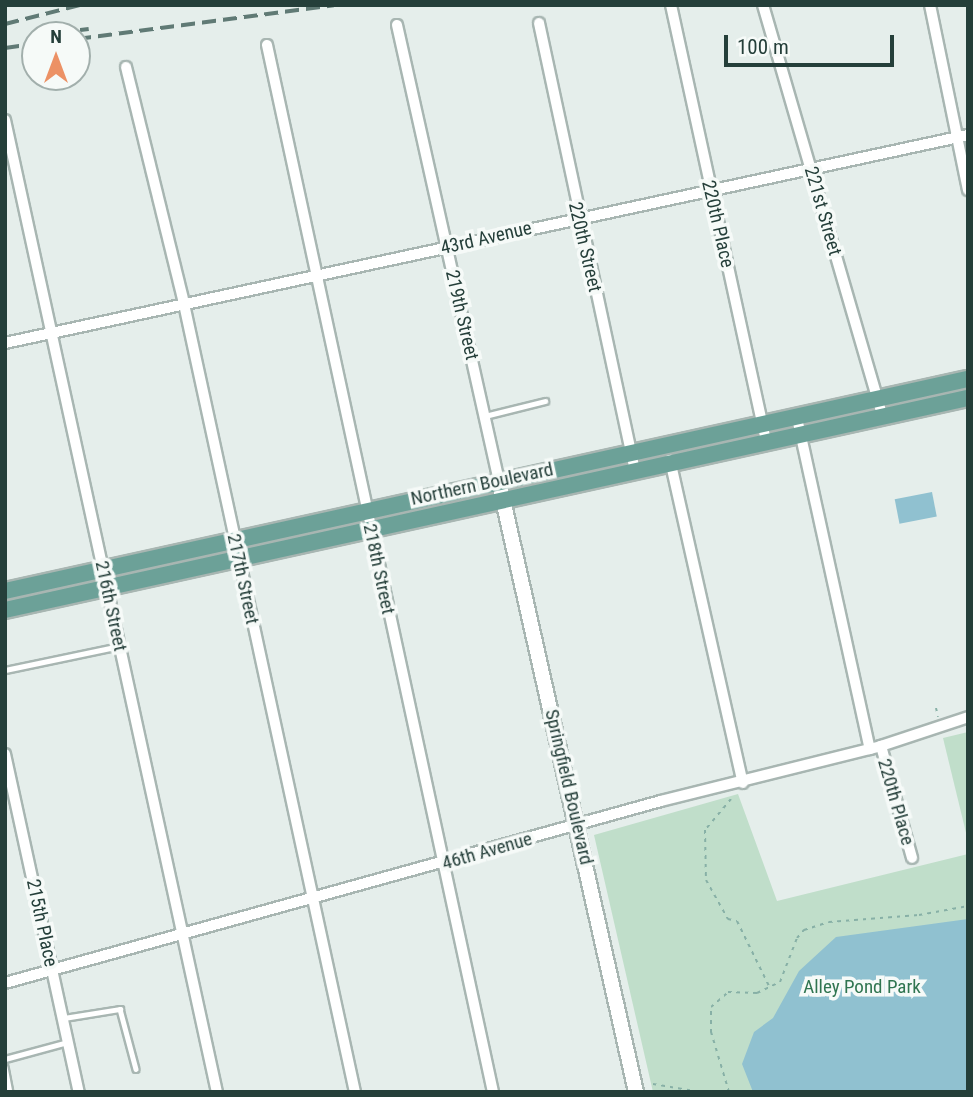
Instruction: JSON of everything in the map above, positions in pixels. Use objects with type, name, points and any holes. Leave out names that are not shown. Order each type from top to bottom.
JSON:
[{"type":"main road","name":"Northern Boulevard","points":[[5,591],[968,379]]},
{"type":"main road","name":"Northern Boulevard","points":[[5,610],[968,398]]},
{"type":"main road","name":"Springfield Boulevard","points":[[499,483],[578,825],[632,1091]]},
{"type":"street","name":"220th Place","points":[[671,5],[766,442]]},
{"type":"street","name":"221st Street","points":[[763,5],[883,417]]},
{"type":"street","points":[[930,5],[968,190]]},
{"type":"street","name":"220th Street","points":[[539,23],[635,471]]},
{"type":"street","name":"219th Street","points":[[397,25],[499,483]]},
{"type":"street","name":"218th Street","points":[[267,46],[493,1092]]},
{"type":"street","name":"217th Street","points":[[126,67],[184,304],[355,1092]]},
{"type":"street","name":"216th Street","points":[[5,120],[217,1092]]},
{"type":"street","name":"43rd Avenue","points":[[5,344],[579,217],[968,135]]},
{"type":"street","name":"220th Place","points":[[797,418],[870,749]]},
{"type":"street","points":[[667,446],[743,783]]},
{"type":"street","name":"46th Avenue","points":[[5,983],[578,825],[881,746],[968,717]]},
{"type":"street","name":"220th Place","points":[[881,746],[912,858]]},
{"type":"street","name":"215th Place","points":[[5,754],[79,1092]]},
{"type":"lane","points":[[484,416],[545,401]]},
{"type":"lane","points":[[5,670],[120,646]]},
{"type":"lane","points":[[63,1018],[120,1009],[136,1069]]},
{"type":"lane","points":[[5,1059],[68,1042]]},
{"type":"lane","points":[[5,1067],[10,1092]]},
{"type":"path","points":[[731,799],[705,830],[706,880],[728,919],[737,921],[770,989]]},
{"type":"path","points":[[729,1092],[711,1032],[711,1007],[728,992],[770,989],[780,982],[797,938],[812,926],[968,906]]},
{"type":"path","points":[[653,1084],[700,1092]]},
{"type":"green space","points":[[968,732],[968,841],[943,738]]},
{"type":"green space","name":"Alley Pond Park","points":[[738,794],[777,901],[968,854],[968,1092],[653,1092],[594,835]]},
{"type":"water","points":[[932,492],[937,517],[899,524],[895,499]]},
{"type":"water","points":[[968,919],[968,1092],[753,1092],[742,1064],[754,1032],[773,1018],[799,971],[836,937]]},
{"type":"railway","points":[[5,24],[80,5]]},
{"type":"railway","points":[[91,37],[334,5]]},
{"type":"railway","points":[[5,48],[21,46]]}]
